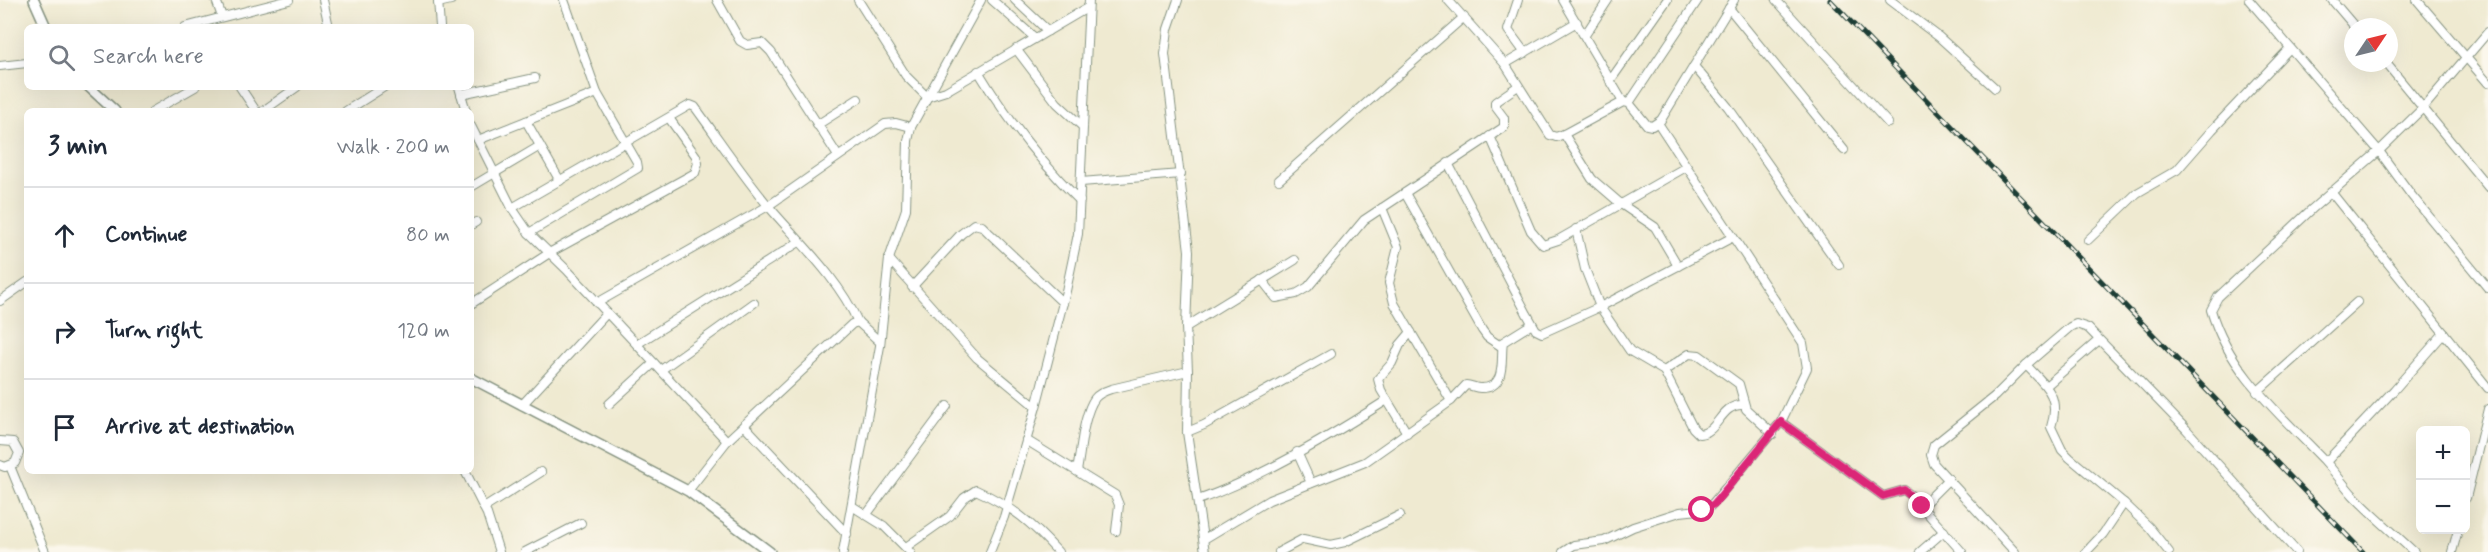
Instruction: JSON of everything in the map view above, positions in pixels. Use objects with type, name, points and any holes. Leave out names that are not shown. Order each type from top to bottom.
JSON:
[{"type":"street","points":[[34,0],[45,24]]},
{"type":"street","points":[[216,0],[222,17]]},
{"type":"street","points":[[196,24],[259,4],[290,0]]},
{"type":"street","points":[[323,0],[328,24]]},
{"type":"street","points":[[440,24],[438,1],[451,0]]},
{"type":"street","points":[[530,233],[638,168],[637,162],[597,93],[564,0]]},
{"type":"street","points":[[717,0],[743,44],[759,42],[767,46],[838,156]]},
{"type":"street","points":[[858,0],[906,76],[927,97]]},
{"type":"street","points":[[843,552],[848,534],[880,342],[889,259],[906,209],[908,141],[911,127],[981,0]]},
{"type":"street","points":[[992,0],[1035,38]]},
{"type":"street","points":[[1015,0],[1048,31]]},
{"type":"street","points":[[1178,0],[1168,29],[1165,54],[1189,251],[1186,327],[1187,432],[1205,552]]},
{"type":"street","points":[[1448,0],[1505,64],[1550,135],[1556,137],[1626,103],[1698,0]]},
{"type":"street","points":[[1518,0],[1508,30],[1525,53]]},
{"type":"street","points":[[1563,0],[1610,81],[1626,103],[1647,125],[1658,123],[1734,0]]},
{"type":"street","points":[[1585,35],[1608,0]]},
{"type":"street","points":[[1610,81],[1667,0]]},
{"type":"street","points":[[1776,0],[1888,123]]},
{"type":"street","points":[[1890,0],[1939,37],[1995,88]]},
{"type":"street","points":[[2249,0],[2379,151],[2412,196],[2488,288]]},
{"type":"street","points":[[2332,0],[2347,18]]},
{"type":"street","points":[[2417,0],[2488,83]]},
{"type":"street","points":[[927,97],[946,91],[1048,31],[1088,4]]},
{"type":"street","points":[[990,552],[1007,505],[1036,407],[1078,234],[1088,4]]},
{"type":"street","points":[[1729,8],[1844,150]]},
{"type":"street","points":[[1279,180],[1464,17]]},
{"type":"street","points":[[1505,64],[1577,22]]},
{"type":"street","points":[[2414,552],[2353,495],[2326,462],[2257,392],[2242,373],[2214,322],[2211,310],[2213,302],[2424,107],[2465,56],[2488,32]]},
{"type":"street","points":[[2088,240],[2137,194],[2178,170],[2212,130],[2290,48]]},
{"type":"street","points":[[1016,50],[1057,103],[1083,127]]},
{"type":"street","points":[[0,66],[24,63]]},
{"type":"street","points":[[1694,66],[1741,126],[1839,265]]},
{"type":"street","points":[[978,71],[991,93],[1052,171],[1080,201]]},
{"type":"street","points":[[2394,72],[2488,187]]},
{"type":"street","points":[[474,88],[535,78]]},
{"type":"street","points":[[1262,280],[1276,298],[1296,294],[1308,287],[1357,228],[1382,208],[1504,127],[1506,123],[1495,106],[1495,102],[1518,86]]},
{"type":"street","points":[[93,90],[112,108]]},
{"type":"street","points":[[158,108],[190,90]]},
{"type":"street","points":[[242,90],[254,108]]},
{"type":"street","points":[[267,108],[293,90]]},
{"type":"street","points":[[351,108],[379,90]]},
{"type":"street","points":[[460,90],[465,108]]},
{"type":"street","points":[[478,140],[597,93]]},
{"type":"street","points":[[818,125],[858,99]]},
{"type":"street","points":[[512,208],[690,105],[695,107],[768,206],[849,302],[858,322],[880,342]]},
{"type":"street","points":[[474,302],[551,252],[695,173],[698,168],[696,156],[669,118]]},
{"type":"street","points":[[526,121],[560,181]]},
{"type":"street","points":[[597,303],[768,206],[885,124],[896,123],[911,127]]},
{"type":"street","points":[[1563,552],[1575,545],[1604,541],[1633,527],[1680,512],[1708,509],[1773,434],[1801,384],[1807,368],[1803,343],[1658,123]]},
{"type":"street","points":[[474,132],[512,208],[530,233],[551,252],[727,441]]},
{"type":"street","points":[[1564,134],[1592,179],[1621,204],[1655,227],[1678,266]]},
{"type":"street","points":[[1490,136],[1530,231],[1536,240],[1543,244],[1550,243],[1686,167]]},
{"type":"street","points":[[474,185],[540,146]]},
{"type":"street","points":[[1448,163],[1532,324],[1542,333],[1600,307],[1732,237]]},
{"type":"street","points":[[1081,182],[1181,174]]},
{"type":"street","points":[[2331,192],[2488,388]]},
{"type":"street","points":[[1405,193],[1482,330],[1487,337],[1502,347]]},
{"type":"street","points":[[1382,208],[1398,247],[1390,276],[1391,293],[1451,401]]},
{"type":"street","points":[[912,287],[961,234],[974,224],[982,226],[1062,303]]},
{"type":"street","points":[[1576,229],[1585,269],[1600,307],[1630,351],[1664,371],[1693,428],[1699,434],[1706,433],[1729,407],[1736,404],[1744,405],[1773,434]]},
{"type":"street","points":[[637,344],[800,242]]},
{"type":"street","points":[[889,259],[977,358],[1036,407]]},
{"type":"street","points":[[1186,327],[1295,260]]},
{"type":"street","points":[[0,301],[24,284]]},
{"type":"street","points":[[2257,392],[2357,302]]},
{"type":"street","points":[[661,370],[754,303]]},
{"type":"street","points":[[522,405],[607,313]]},
{"type":"street","points":[[688,491],[727,441],[852,324],[858,322]]},
{"type":"street","points":[[1204,539],[1269,500],[1365,462],[1451,401],[1466,385],[1482,388],[1498,380],[1502,372],[1502,347],[1507,338],[1532,324]]},
{"type":"street","points":[[2015,552],[1934,464],[1931,455],[1934,445],[1995,396],[2026,365],[2076,324],[2088,328],[2186,429],[2297,552]]},
{"type":"street","points":[[1407,433],[1378,379],[1392,363],[1400,345],[1411,332]]},
{"type":"street","points":[[2326,462],[2444,333]]},
{"type":"street","points":[[2046,386],[2099,340]]},
{"type":"street","points":[[1187,432],[1204,425],[1331,354]]},
{"type":"street","points":[[1664,371],[1689,354],[1699,355],[1739,384],[1744,396],[1744,405]]},
{"type":"street","points":[[609,404],[654,363]]},
{"type":"street","points":[[2026,365],[2046,386],[2056,405],[2051,427],[2062,450],[2149,526],[2169,552]]},
{"type":"street","points":[[1077,471],[1087,417],[1091,405],[1100,394],[1111,389],[1188,371]]},
{"type":"street","points":[[474,380],[688,491],[770,552]]},
{"type":"street","points":[[1198,500],[1236,484],[1339,431],[1388,400]]},
{"type":"street","points":[[867,514],[947,406]]},
{"type":"street","points":[[2470,482],[2488,409]]},
{"type":"street","points":[[1781,422],[1883,496],[1904,490],[1922,506],[1962,552]]},
{"type":"street","points":[[744,425],[848,534]]},
{"type":"street","points":[[0,441],[7,440],[18,447]]},
{"type":"street","points":[[1026,440],[1118,498],[1116,531]]},
{"type":"street","points":[[18,447],[24,444]]},
{"type":"street","points":[[0,465],[10,466],[18,459],[18,447]]},
{"type":"street","points":[[1297,452],[1311,483]]},
{"type":"street","points":[[10,466],[45,552]]},
{"type":"street","points":[[484,508],[541,472]]},
{"type":"street","points":[[467,474],[484,508],[499,552]]},
{"type":"street","points":[[1922,506],[1949,479]]},
{"type":"street","points":[[852,506],[884,526],[908,550],[950,516],[970,492],[976,490],[1007,505],[1041,533],[1058,552]]},
{"type":"street","points":[[2086,552],[2103,534],[2124,503]]},
{"type":"street","points":[[1279,552],[1303,538],[1331,545],[1346,542],[1400,515]]},
{"type":"street","points":[[525,552],[581,523]]},
{"type":"street","points":[[1920,552],[1944,531]]},
{"type":"street","points":[[2452,552],[2457,534]]},
{"type":"railway","points":[[1830,0],[2363,552]]},
{"type":"route","points":[[1702,510],[1714,504],[1781,422],[1883,496],[1904,490],[1922,506]]}]
